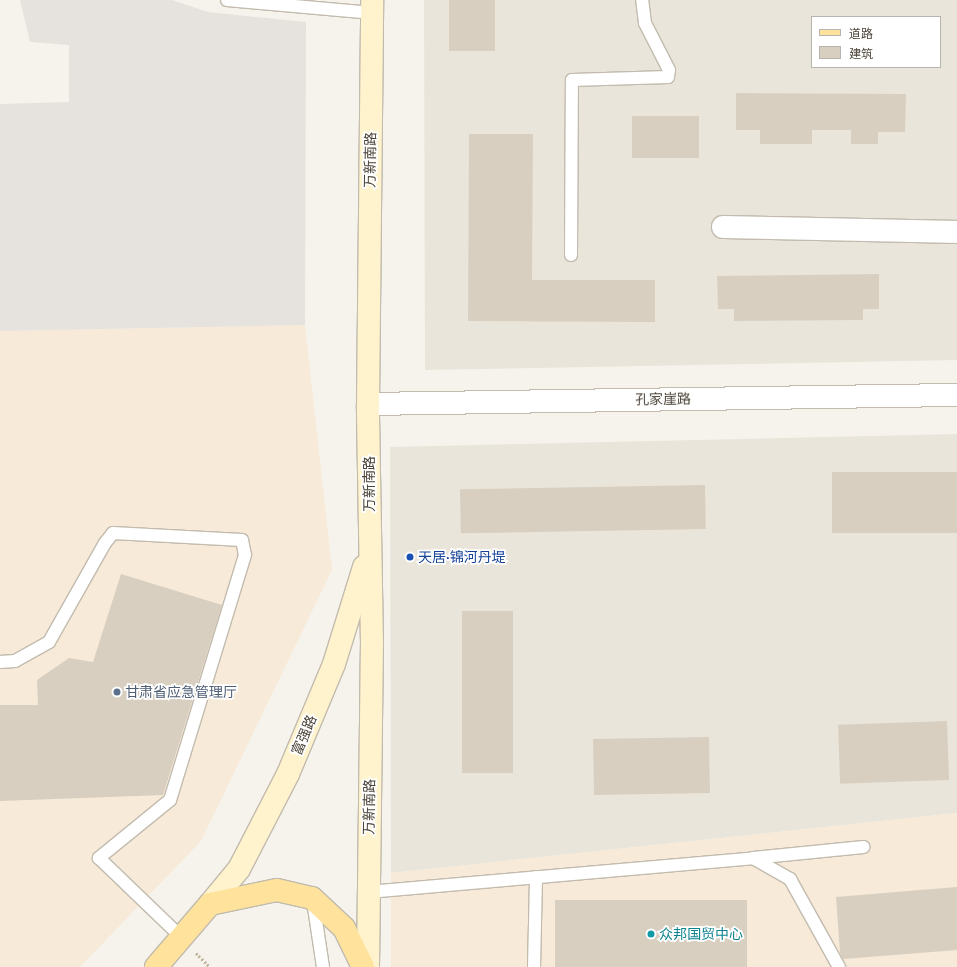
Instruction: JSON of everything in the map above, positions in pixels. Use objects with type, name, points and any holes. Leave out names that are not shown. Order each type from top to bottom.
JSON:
[{"type":"main road","name":"万新南路","points":[[368,967],[372,644],[369,552],[368,404],[372,7]]},
{"type":"main road","name":"富强路","points":[[210,904],[239,869],[288,774],[334,664],[369,552]]},
{"type":"main road","points":[[156,967],[210,904],[277,890],[312,898],[344,928],[363,967]]},
{"type":"street","points":[[723,227],[957,232]]},
{"type":"street","name":"孔家崖路","points":[[368,404],[957,395]]},
{"type":"lane","points":[[227,0],[372,7]]},
{"type":"lane","points":[[571,255],[572,80],[668,77],[669,70],[646,23],[642,0]]},
{"type":"lane","points":[[0,662],[15,661],[49,642],[105,543],[114,533],[242,540],[246,555],[170,800],[99,858],[181,937]]},
{"type":"lane","points":[[368,892],[753,858],[863,846]]},
{"type":"lane","points":[[753,858],[790,879],[839,967]]},
{"type":"lane","points":[[534,967],[536,877]]},
{"type":"lane","points":[[312,898],[323,967]]},
{"type":"shaded area","points":[[20,0],[172,0],[208,12],[306,22],[305,325],[0,331],[0,104],[69,102],[69,45],[30,42]]},
{"type":"shaded area","points":[[424,0],[957,0],[957,360],[425,370]]},
{"type":"shaded area","points":[[305,325],[332,570],[201,841],[80,967],[0,967],[0,331]]},
{"type":"shaded area","points":[[957,434],[957,813],[391,873],[390,447]]},
{"type":"shaded area","points":[[957,813],[957,967],[391,967],[391,873]]},
{"type":"building","points":[[449,0],[495,0],[495,51],[449,51]]},
{"type":"building","points":[[736,93],[906,94],[905,132],[878,132],[878,144],[851,144],[851,130],[812,130],[812,144],[760,144],[760,130],[736,130]]},
{"type":"building","points":[[632,116],[699,116],[699,158],[632,158]]},
{"type":"building","points":[[469,134],[533,134],[532,280],[655,280],[655,322],[468,321]]},
{"type":"building","points":[[879,274],[879,309],[863,309],[863,320],[734,321],[734,309],[718,309],[717,276]]},
{"type":"building","points":[[832,472],[957,472],[957,533],[832,533]]},
{"type":"building","points":[[705,485],[706,529],[461,533],[460,489]]},
{"type":"building","name":"甘肃省应急管理厅","points":[[121,574],[222,605],[163,795],[0,801],[0,705],[38,705],[37,680],[69,658],[93,662]]},
{"type":"building","points":[[462,611],[513,611],[513,773],[462,773]]},
{"type":"building","points":[[947,721],[949,780],[840,784],[838,725]]},
{"type":"building","points":[[709,737],[710,793],[594,795],[593,739]]},
{"type":"building","points":[[957,887],[957,950],[843,959],[840,953],[836,897]]},
{"type":"building","name":"众邦国贸中心","points":[[555,900],[747,900],[747,967],[555,967]]},
{"type":"place","name":"天居·锦河丹堤","points":[[410,557]]},
{"type":"place","name":"甘肃省应急管理厅","points":[[117,692]]},
{"type":"place","name":"众邦国贸中心","points":[[651,934]]}]
